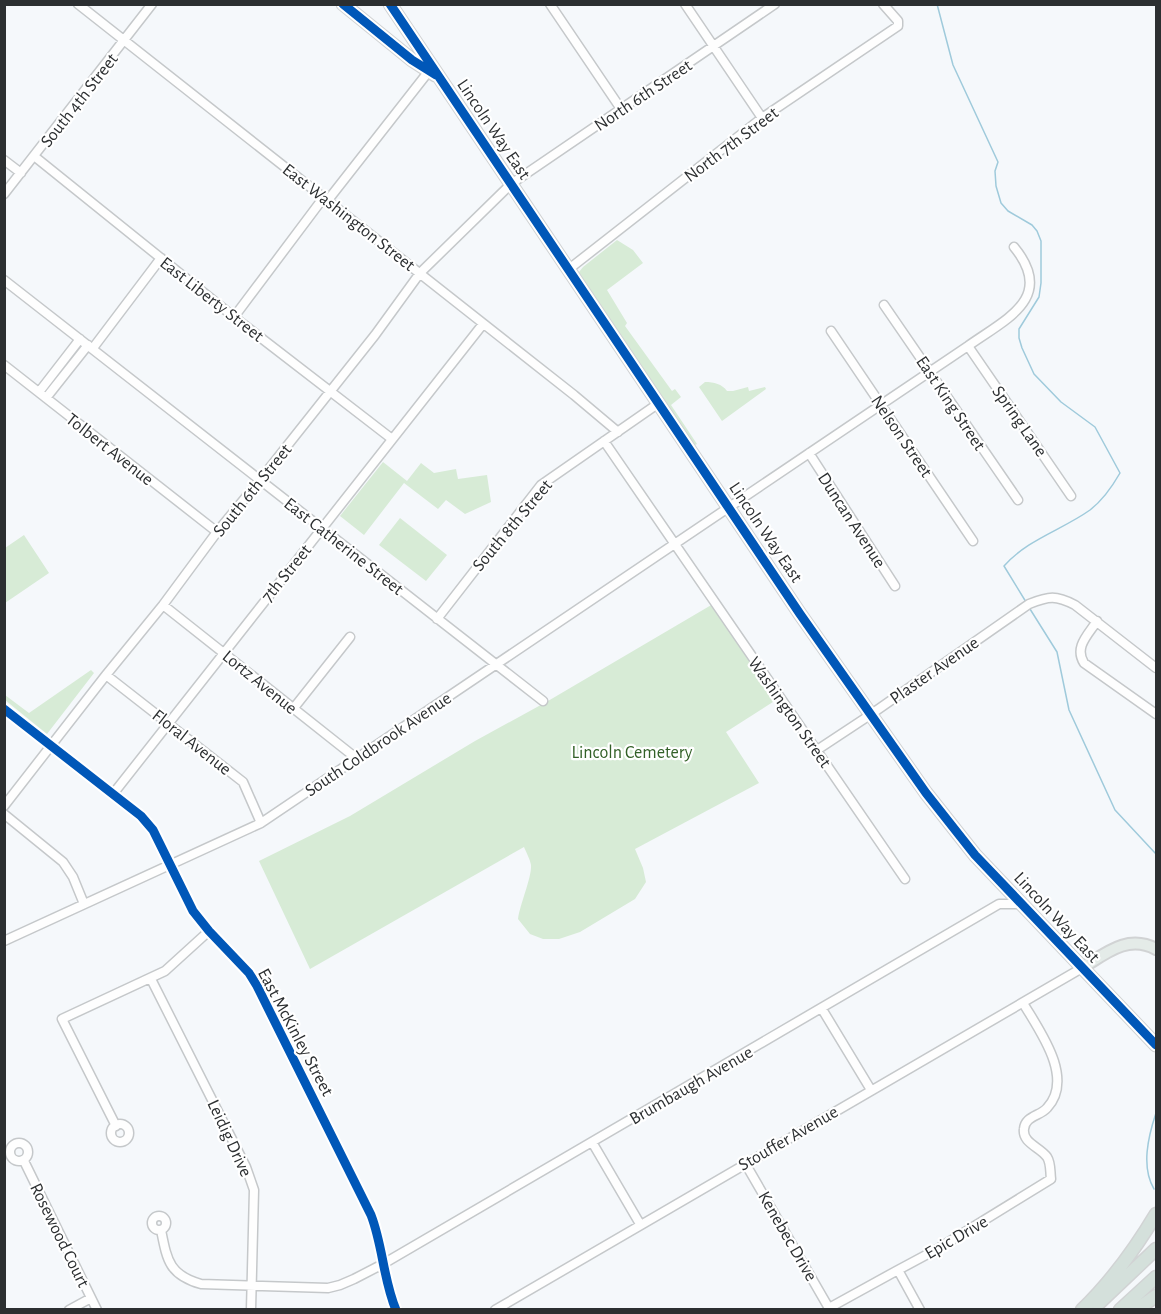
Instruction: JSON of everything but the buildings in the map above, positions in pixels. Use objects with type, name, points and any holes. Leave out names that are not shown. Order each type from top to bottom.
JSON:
[{"type":"highway","name":"Lincoln Way East","points":[[390,4],[870,715],[950,824],[1005,886],[1156,1045]]},
{"type":"highway","points":[[348,6],[399,49],[442,79]]},
{"type":"highway","points":[[399,49],[411,34]]},
{"type":"highway","points":[[1082,1310],[1126,1260],[1156,1214]]},
{"type":"highway","points":[[1092,1310],[1156,1250]]},
{"type":"highway","points":[[1120,1310],[1156,1277]]},
{"type":"highway","points":[[1136,1310],[1156,1296]]},
{"type":"main road","points":[[1082,968],[1113,949],[1131,942],[1156,949]]},
{"type":"street","name":"East Washington Street","points":[[78,4],[326,198],[618,432]]},
{"type":"street","name":"South 4th Street","points":[[4,194],[152,4]]},
{"type":"street","points":[[550,4],[621,109]]},
{"type":"street","points":[[685,4],[762,118]]},
{"type":"street","name":"North 6th Street","points":[[511,184],[775,4]]},
{"type":"street","name":"North 7th Street","points":[[569,269],[762,118],[898,26],[898,21],[883,4]]},
{"type":"street","points":[[234,317],[326,198],[429,71]]},
{"type":"street","name":"East Liberty Street","points":[[34,156],[234,317],[392,439]]},
{"type":"street","points":[[4,160],[21,172]]},
{"type":"street","name":"South 6th Street","points":[[4,806],[163,605],[217,532],[375,335],[420,273],[511,184]]},
{"type":"street","name":"South Coldbrook Avenue","points":[[4,941],[261,823],[968,346],[1015,312],[1028,294],[1031,280],[1027,266],[1014,247]]},
{"type":"street","points":[[46,399],[87,344],[161,258]]},
{"type":"street","name":"East Catherine Street","points":[[4,280],[543,701]]},
{"type":"street","name":"East King Street","points":[[884,305],[1018,500]]},
{"type":"street","name":"7th Street","points":[[113,794],[483,324]]},
{"type":"street","name":"Nelson Street","points":[[831,331],[866,390],[882,405],[973,541]]},
{"type":"street","points":[[39,392],[87,344]]},
{"type":"street","name":"Spring Lane","points":[[968,346],[1071,496]]},
{"type":"street","name":"Tolbert Avenue","points":[[4,365],[217,532]]},
{"type":"street","name":"South 8th Street","points":[[437,619],[541,485],[659,403]]},
{"type":"street","name":"Washington Street","points":[[604,441],[905,879]]},
{"type":"street","name":"Duncan Avenue","points":[[809,453],[895,586]]},
{"type":"street","name":"Plaster Avenue","points":[[817,750],[1029,604],[1053,597],[1064,599],[1097,621]]},
{"type":"street","name":"Lortz Avenue","points":[[163,605],[356,758]]},
{"type":"street","points":[[1156,668],[1097,621],[1079,648],[1079,656],[1084,663],[1156,714]]},
{"type":"street","points":[[293,708],[350,637]]},
{"type":"street","name":"Floral Avenue","points":[[106,675],[243,782],[261,823]]},
{"type":"street","name":"East McKinley Street","points":[[4,709],[148,823],[193,911],[249,973],[371,1215],[377,1229],[390,1295],[396,1310]]},
{"type":"street","points":[[4,814],[63,862],[73,877],[84,904]]},
{"type":"street","points":[[1005,886],[999,904],[1022,904]]},
{"type":"street","name":"Brumbaugh Avenue","points":[[161,1230],[166,1256],[172,1269],[180,1276],[201,1284],[334,1287],[383,1264],[999,904]]},
{"type":"street","points":[[116,1126],[62,1020],[151,979],[178,960],[209,931]]},
{"type":"street","name":"Stouffer Avenue","points":[[495,1310],[1082,968]]},
{"type":"street","name":"Leidig Drive","points":[[151,979],[246,1167],[254,1191],[251,1310]]},
{"type":"street","name":"Epic Drive","points":[[830,1309],[939,1248],[1051,1179],[1051,1167],[1047,1156],[1026,1139],[1024,1130],[1028,1120],[1047,1109],[1056,1088],[1057,1071],[1049,1045],[1023,1003]]},
{"type":"street","points":[[822,1009],[871,1090]]},
{"type":"street","points":[[592,1142],[640,1224]]},
{"type":"street","name":"Rosewood Court","points":[[24,1161],[97,1310]]},
{"type":"street","name":"Kenebec Drive","points":[[745,1163],[830,1309]]},
{"type":"street","points":[[898,1270],[920,1310]]},
{"type":"street","points":[[69,1310],[92,1298]]},
{"type":"green space","points":[[617,240],[633,250],[643,263],[607,290],[627,323],[625,326],[672,391],[675,389],[681,397],[671,405],[697,444],[695,445],[580,276],[579,272],[583,267]]},
{"type":"green space","points":[[705,382],[718,384],[727,391],[748,387],[749,391],[765,387],[766,389],[722,421],[699,387]]},
{"type":"green space","points":[[383,462],[407,481],[421,463],[434,473],[456,469],[458,479],[487,475],[491,502],[465,514],[446,500],[438,509],[404,483],[364,535],[340,516]]},
{"type":"green space","points":[[400,518],[447,555],[426,581],[379,545]]},
{"type":"green space","points":[[24,535],[49,573],[5,603],[5,548]]},
{"type":"green space","name":"Lincoln Cemetery","points":[[713,604],[776,700],[726,732],[759,783],[635,849],[646,882],[635,899],[580,932],[559,939],[543,939],[530,934],[518,919],[531,870],[524,847],[310,969],[259,861],[350,816]]},
{"type":"green space","points":[[91,670],[94,673],[47,734],[5,700],[5,695],[29,713]]},
{"type":"waterway","points":[[937,4],[953,65],[998,162],[995,171],[996,186],[1001,203],[1008,211],[1032,225],[1041,241],[1039,297],[1019,329],[1022,348],[1034,374],[1061,402],[1095,427],[1120,473],[1107,493],[1090,510],[1034,542],[1004,566],[1026,602]]},
{"type":"waterway","points":[[1030,609],[1057,652],[1069,710],[1115,810],[1156,854]]},
{"type":"waterway","points":[[1154,1189],[1148,1171],[1147,1152],[1156,1113]]},
{"type":"cycle path","points":[[343,4],[412,60],[436,75]]},
{"type":"cycle path","points":[[390,4],[800,614],[926,793],[975,855],[1156,1045]]},
{"type":"cycle path","points":[[4,709],[141,816],[153,830],[193,911],[249,973],[371,1215],[396,1310]]}]
